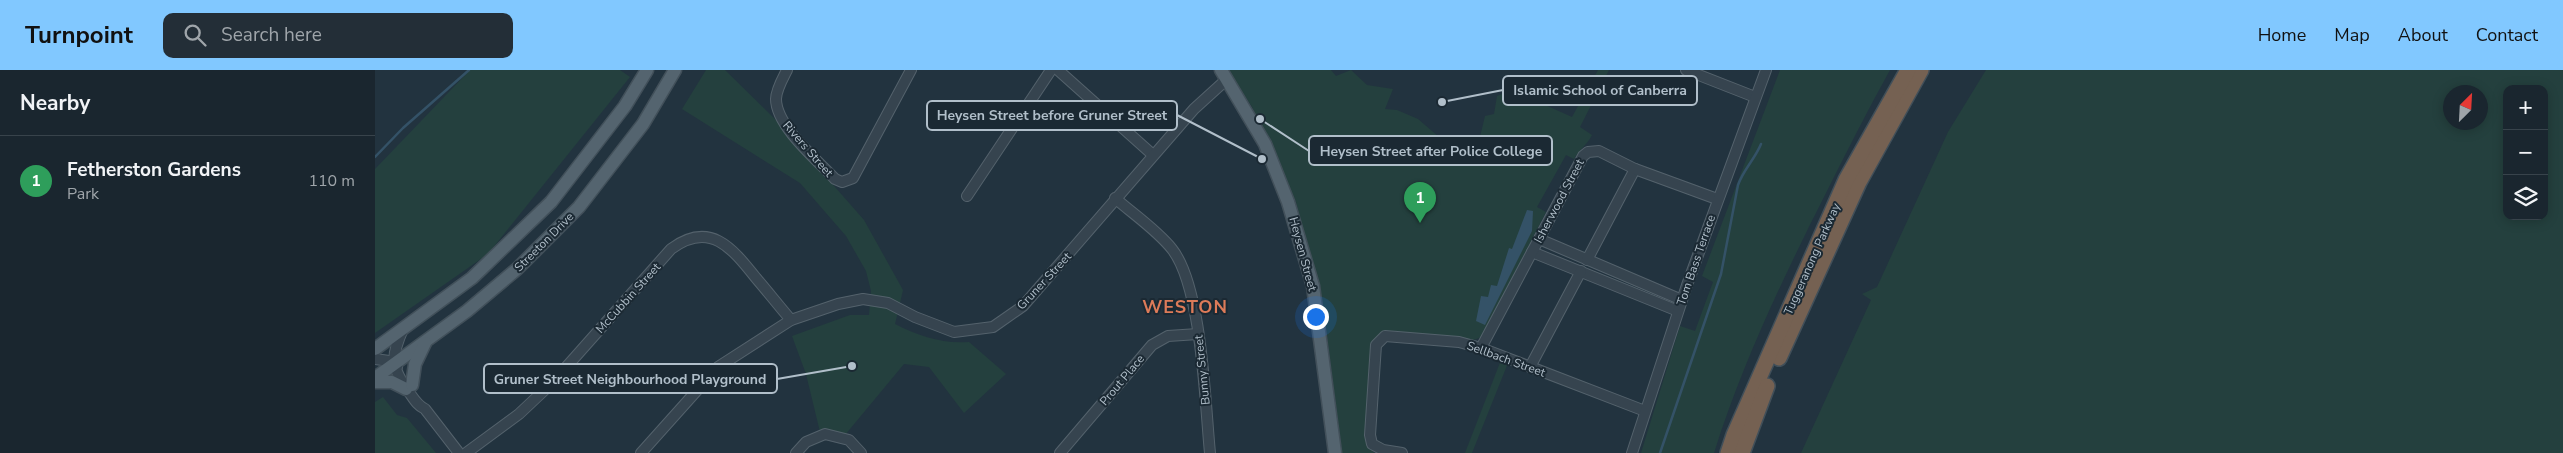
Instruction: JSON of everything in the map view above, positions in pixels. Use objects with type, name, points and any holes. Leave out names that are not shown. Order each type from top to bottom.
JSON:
[{"type":"highway","name":"Tuggeranong Parkway","points":[[1728,453],[1846,180],[1908,70]]},
{"type":"highway","name":"Tuggeranong Parkway","points":[[1742,453],[1761,398],[1859,182],[1921,70]]},
{"type":"main road","name":"Streeton Drive","points":[[375,348],[473,278],[551,202],[625,106],[647,70]]},
{"type":"main road","name":"Streeton Drive","points":[[375,378],[467,311],[517,269],[579,207],[643,124],[675,70]]},
{"type":"main road","name":"Heysen Street","points":[[1224,74],[1267,150],[1289,202],[1313,286],[1335,453]]},
{"type":"main road","points":[[375,382],[391,382],[409,387],[415,364],[426,341]]},
{"type":"street","name":"Rivers Street","points":[[787,70],[776,97],[777,111],[797,138],[835,179],[842,182],[853,178],[911,70]]},
{"type":"street","points":[[967,196],[1051,70]]},
{"type":"street","points":[[1058,70],[1153,155]]},
{"type":"street","points":[[1686,70],[1755,97]]},
{"type":"street","name":"Tom Bass Terrace","points":[[1633,453],[1645,411],[1717,198],[1766,70]]},
{"type":"street","name":"Gruner Street","points":[[641,453],[718,367],[791,320],[838,304],[863,299],[888,303],[915,317],[954,332],[993,326],[1023,306],[1224,74]]},
{"type":"street","name":"Isherwood Street","points":[[1481,348],[1583,156],[1588,152],[1599,151],[1635,169],[1717,198]]},
{"type":"street","points":[[1587,260],[1635,169]]},
{"type":"street","name":"Bunny Street","points":[[1115,198],[1172,249],[1189,283],[1198,334],[1209,453]]},
{"type":"street","name":"McCubbin Street","points":[[466,453],[519,414],[553,382],[671,250],[685,241],[713,238],[728,245],[791,320]]},
{"type":"street","points":[[1539,239],[1682,300]]},
{"type":"street","points":[[1532,252],[1678,311]]},
{"type":"street","points":[[1530,367],[1581,271]]},
{"type":"street","points":[[394,364],[394,348],[403,328]]},
{"type":"street","name":"Prout Place","points":[[1060,453],[1152,345],[1168,336],[1198,334]]},
{"type":"street","name":"Sellbach Street","points":[[1402,453],[1377,447],[1372,444],[1370,435],[1376,345],[1385,336],[1393,334],[1459,342],[1481,348],[1645,411]]},
{"type":"street","points":[[375,359],[389,361],[394,364],[409,387],[425,404],[425,409],[459,453]]},
{"type":"street","points":[[796,453],[806,442],[825,434],[849,440],[861,453]]},
{"type":"green space","points":[[470,70],[620,70],[630,77],[488,254],[375,333],[375,169]]},
{"type":"green space","points":[[706,70],[725,70],[777,121],[864,220],[903,290],[895,324],[931,338],[949,342],[969,342],[1006,374],[964,413],[929,367],[904,364],[845,435],[820,432],[806,374],[792,336],[850,315],[869,315],[871,291],[866,271],[846,236],[800,183],[682,109]]},
{"type":"green space","points":[[1227,70],[1331,70],[1336,76],[1351,70],[1367,85],[1393,89],[1385,109],[1397,110],[1418,119],[1439,137],[1479,141],[1485,116],[1494,114],[1497,96],[1512,90],[1572,117],[1598,70],[1609,70],[1580,127],[1592,135],[1574,159],[1566,155],[1537,207],[1546,212],[1482,336],[1473,340],[1461,341],[1402,332],[1389,333],[1377,337],[1372,347],[1370,447],[1374,453],[1342,453],[1323,305],[1296,202],[1252,107]]},
{"type":"green space","points":[[1780,70],[1890,70],[1809,226],[1779,290],[1750,354],[1714,453],[1641,453],[1680,326],[1695,331],[1713,282],[1702,276]]},
{"type":"green space","points":[[1986,70],[2563,70],[2563,453],[1801,453],[1871,300],[1862,294],[1877,287],[1948,132]]},
{"type":"green space","points":[[1501,360],[1508,363],[1472,453],[1465,453]]},
{"type":"green space","points":[[383,397],[397,415],[407,418],[436,453],[375,453],[375,402]]},
{"type":"water","points":[[1527,210],[1533,211],[1532,231],[1485,325],[1476,321],[1481,296],[1488,297],[1491,285],[1497,286],[1509,248],[1512,249]]},
{"type":"waterway","points":[[375,157],[403,128],[469,70]]},
{"type":"waterway","points":[[1660,453],[1721,274],[1738,185],[1761,144]]},
{"type":"place","name":"Islamic School of Canberra","points":[[1442,102]]},
{"type":"place","name":"Heysen Street after Police College","points":[[1260,119]]},
{"type":"place","name":"Heysen Street before Gruner Street","points":[[1262,159]]},
{"type":"place","name":"Fetherston Gardens","points":[[1420,223]]},
{"type":"place","name":"Gruner Street Neighbourhood Playground","points":[[852,366]]},
{"type":"district","name":"WESTON","points":[[1185,307]]}]
